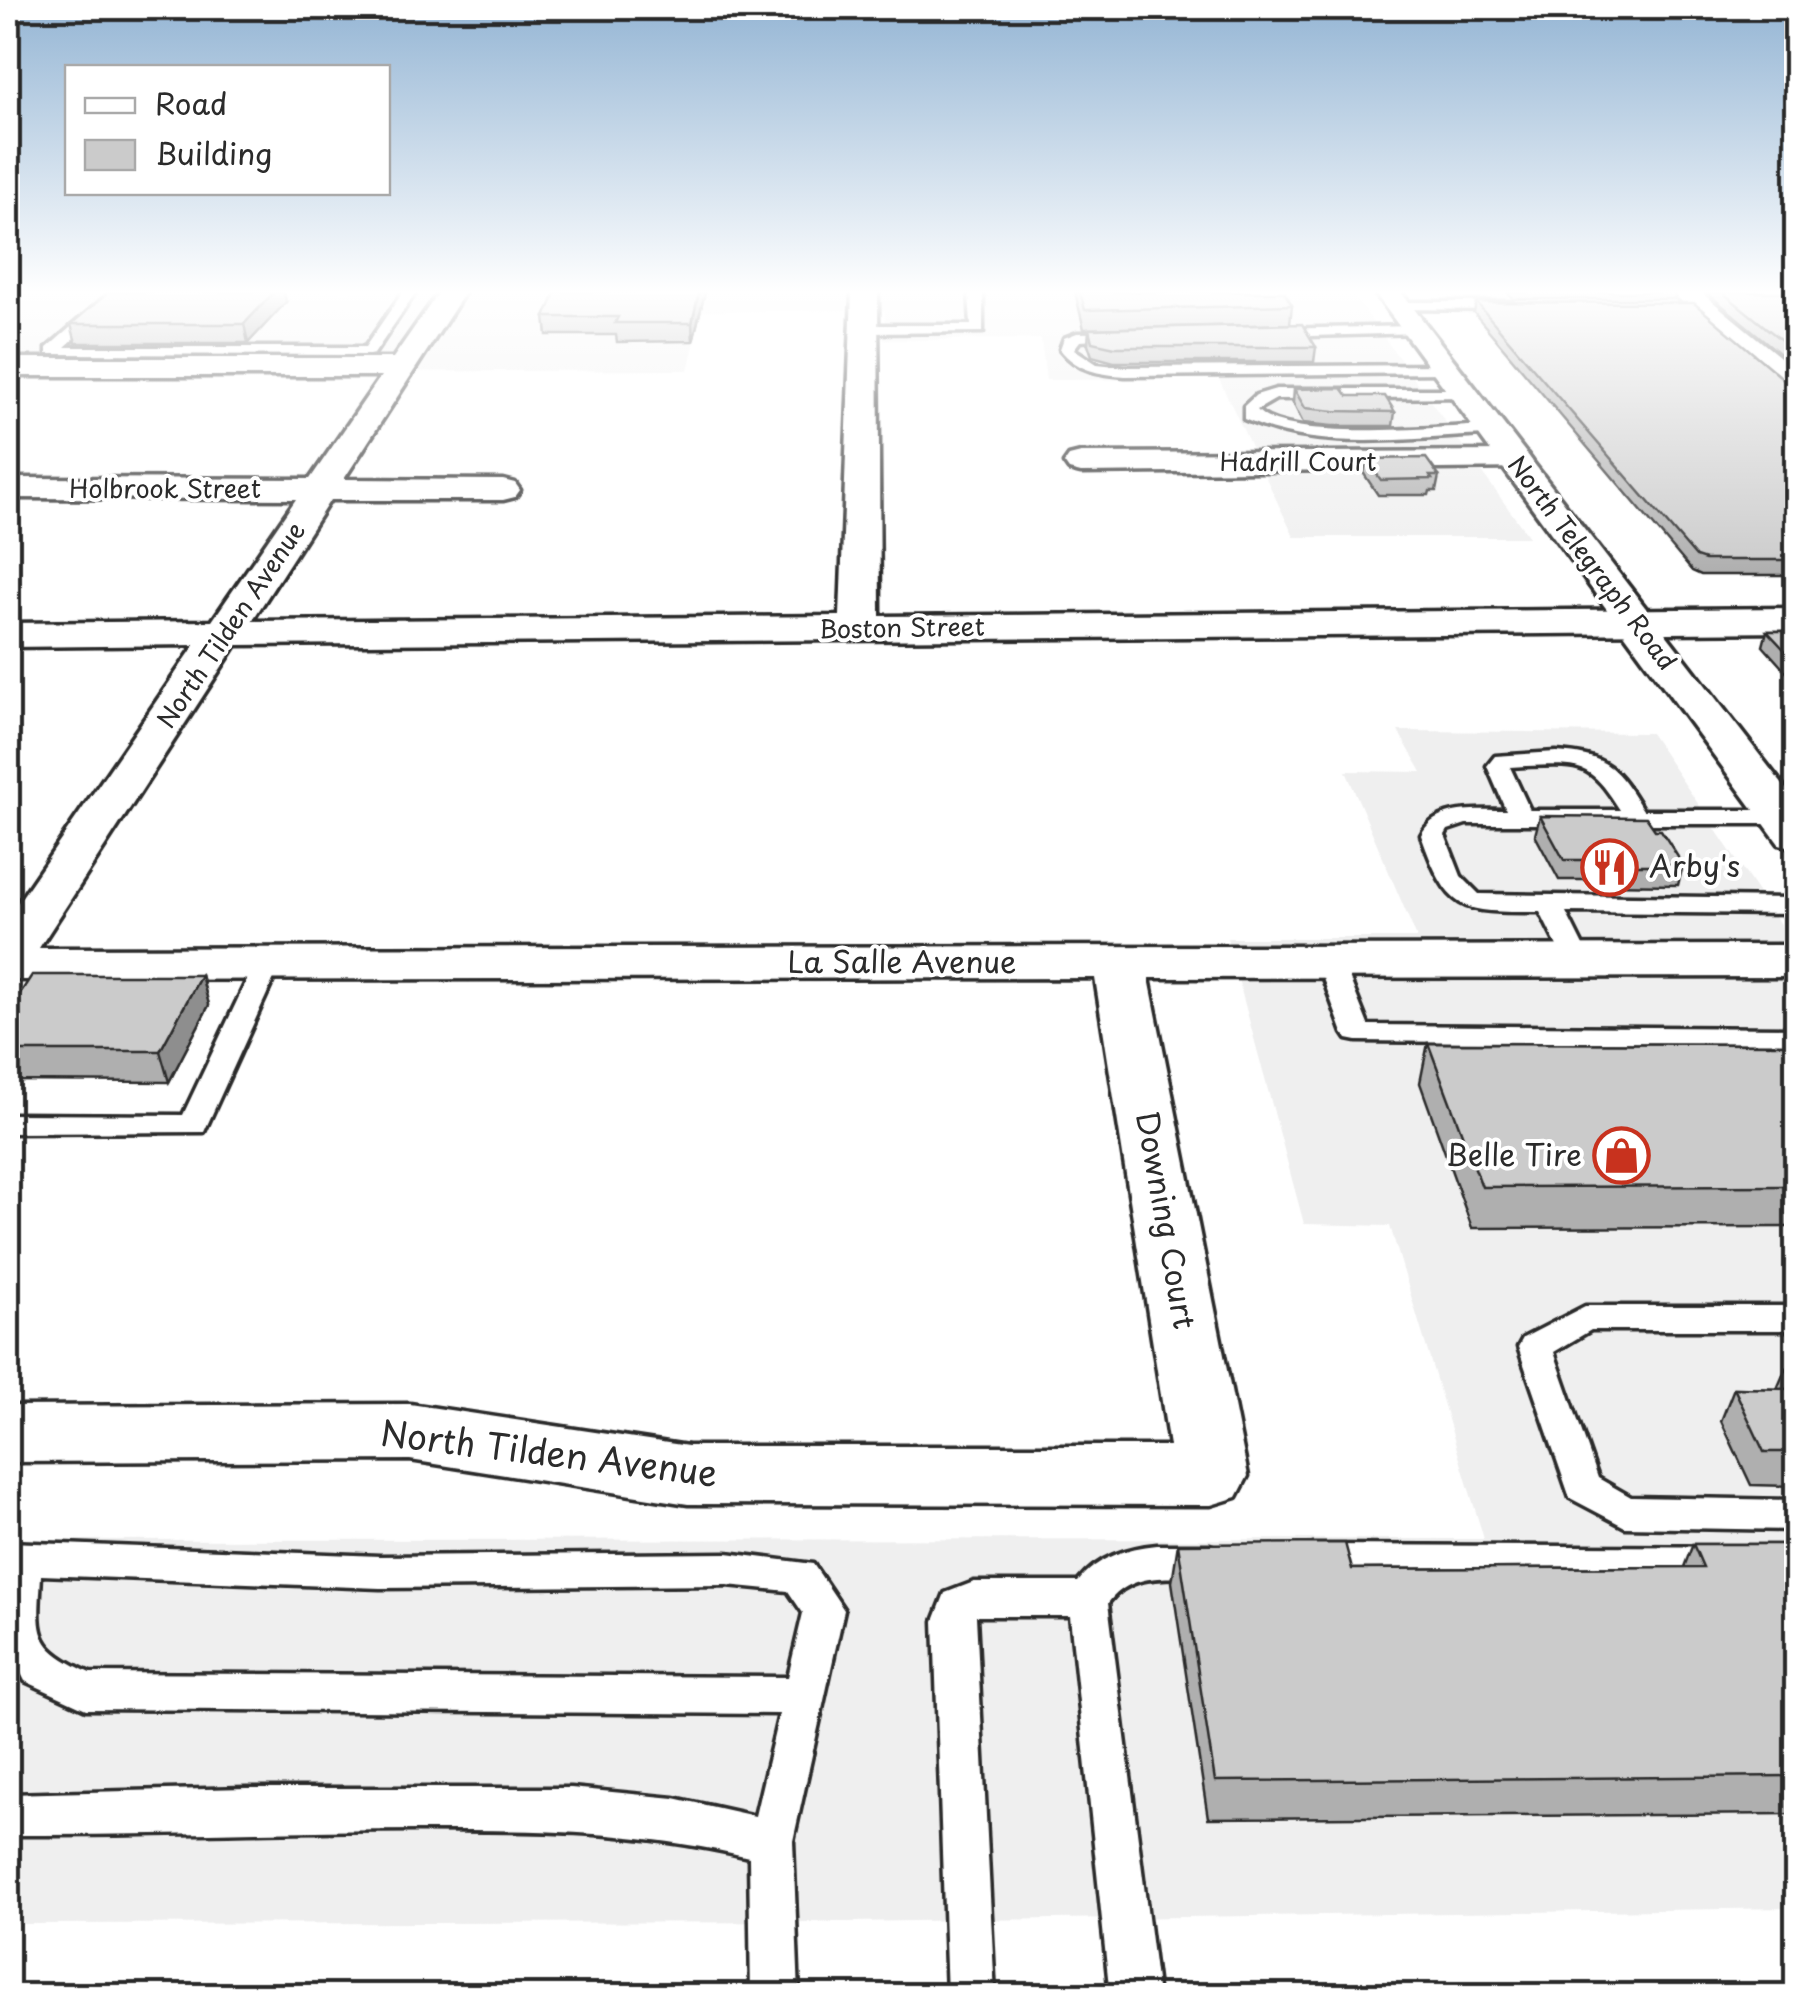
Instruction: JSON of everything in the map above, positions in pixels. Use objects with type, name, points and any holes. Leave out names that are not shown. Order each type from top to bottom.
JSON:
[{"type":"street","name":"North Tilden Avenue","points":[[8,955],[321,490],[379,385]]},
{"type":"street","points":[[860,628],[863,385]]},
{"type":"street","name":"North Telegraph Road","points":[[1458,385],[1790,825]]},
{"type":"street","name":"Hadrill Court","points":[[1081,463],[1515,461]]},
{"type":"street","name":"Holbrook Street","points":[[8,488],[502,490]]},
{"type":"street","name":"Boston Street","points":[[8,635],[1796,620]]},
{"type":"street","name":"La Salle Avenue","points":[[8,964],[1796,961]]},
{"type":"street","name":"Downing Court","points":[[1119,963],[1211,1476]]},
{"type":"street","name":"North Tilden Avenue","points":[[8,1434],[410,1432],[688,1475],[1211,1476]]},
{"type":"lane","points":[[1403,385],[1276,394],[1261,398],[1249,408],[1250,416],[1266,428],[1298,434],[1491,430]]},
{"type":"lane","points":[[1521,816],[1498,766],[1502,761],[1580,760],[1596,764],[1636,816]]},
{"type":"lane","points":[[1790,825],[1636,816],[1521,816],[1448,820],[1438,824],[1433,835],[1454,888],[1464,898],[1504,906],[1796,906]]},
{"type":"lane","points":[[1550,906],[1578,962]]},
{"type":"lane","points":[[1330,962],[1356,1033],[1796,1036]]},
{"type":"lane","points":[[8,1124],[192,1125],[268,963]]},
{"type":"lane","points":[[1796,1318],[1585,1318],[1535,1347],[1583,1488],[1626,1512],[1796,1515]]},
{"type":"lane","points":[[775,1996],[771,1841],[824,1610],[799,1576],[726,1569],[380,1572],[16,1558],[18,1627],[39,1668],[86,1690],[804,1696]]},
{"type":"lane","points":[[1134,1996],[1088,1600],[1102,1578],[1127,1564],[1796,1562]]},
{"type":"lane","points":[[971,1996],[954,1621],[959,1605],[974,1599],[1088,1600]]},
{"type":"lane","points":[[8,1816],[246,1809],[571,1809],[674,1818],[771,1841]]},
{"type":"shaded area","points":[[1222,385],[1419,385],[1529,537],[1294,537]]},
{"type":"shaded area","points":[[1398,731],[1650,733],[1796,948],[1796,1908],[848,1922],[8,1924],[8,1540],[1484,1539],[1390,1226],[1304,1224],[1227,938],[1417,938],[1346,771],[1422,772]]},
{"type":"building","points":[[1548,385],[1796,385],[1796,560],[1696,557]]},
{"type":"building","points":[[1342,388],[1348,396],[1385,396],[1395,412],[1305,408],[1294,389]]},
{"type":"building","points":[[1426,458],[1439,476],[1381,480],[1366,459]]},
{"type":"building","points":[[1767,631],[1796,631],[1796,662]]},
{"type":"building","points":[[1540,816],[1646,817],[1655,830],[1661,830],[1683,865],[1609,865],[1606,860],[1564,860]]},
{"type":"building","points":[[32,975],[201,975],[160,1051],[8,1051],[8,1012]]},
{"type":"building","name":"Belle Tire","points":[[1428,1043],[1796,1044],[1796,1186],[1482,1187]]},
{"type":"building","points":[[1786,1368],[1796,1368],[1796,1389]]},
{"type":"building","points":[[1734,1388],[1796,1389],[1796,1452],[1764,1452]]},
{"type":"building","points":[[1345,1543],[1352,1569],[1703,1567],[1693,1544],[1796,1544],[1796,1776],[1215,1781],[1178,1544]]},
{"type":"place","name":"Arby's","points":[[1610,867]]},
{"type":"place","name":"Belle Tire","points":[[1621,1156]]}]
